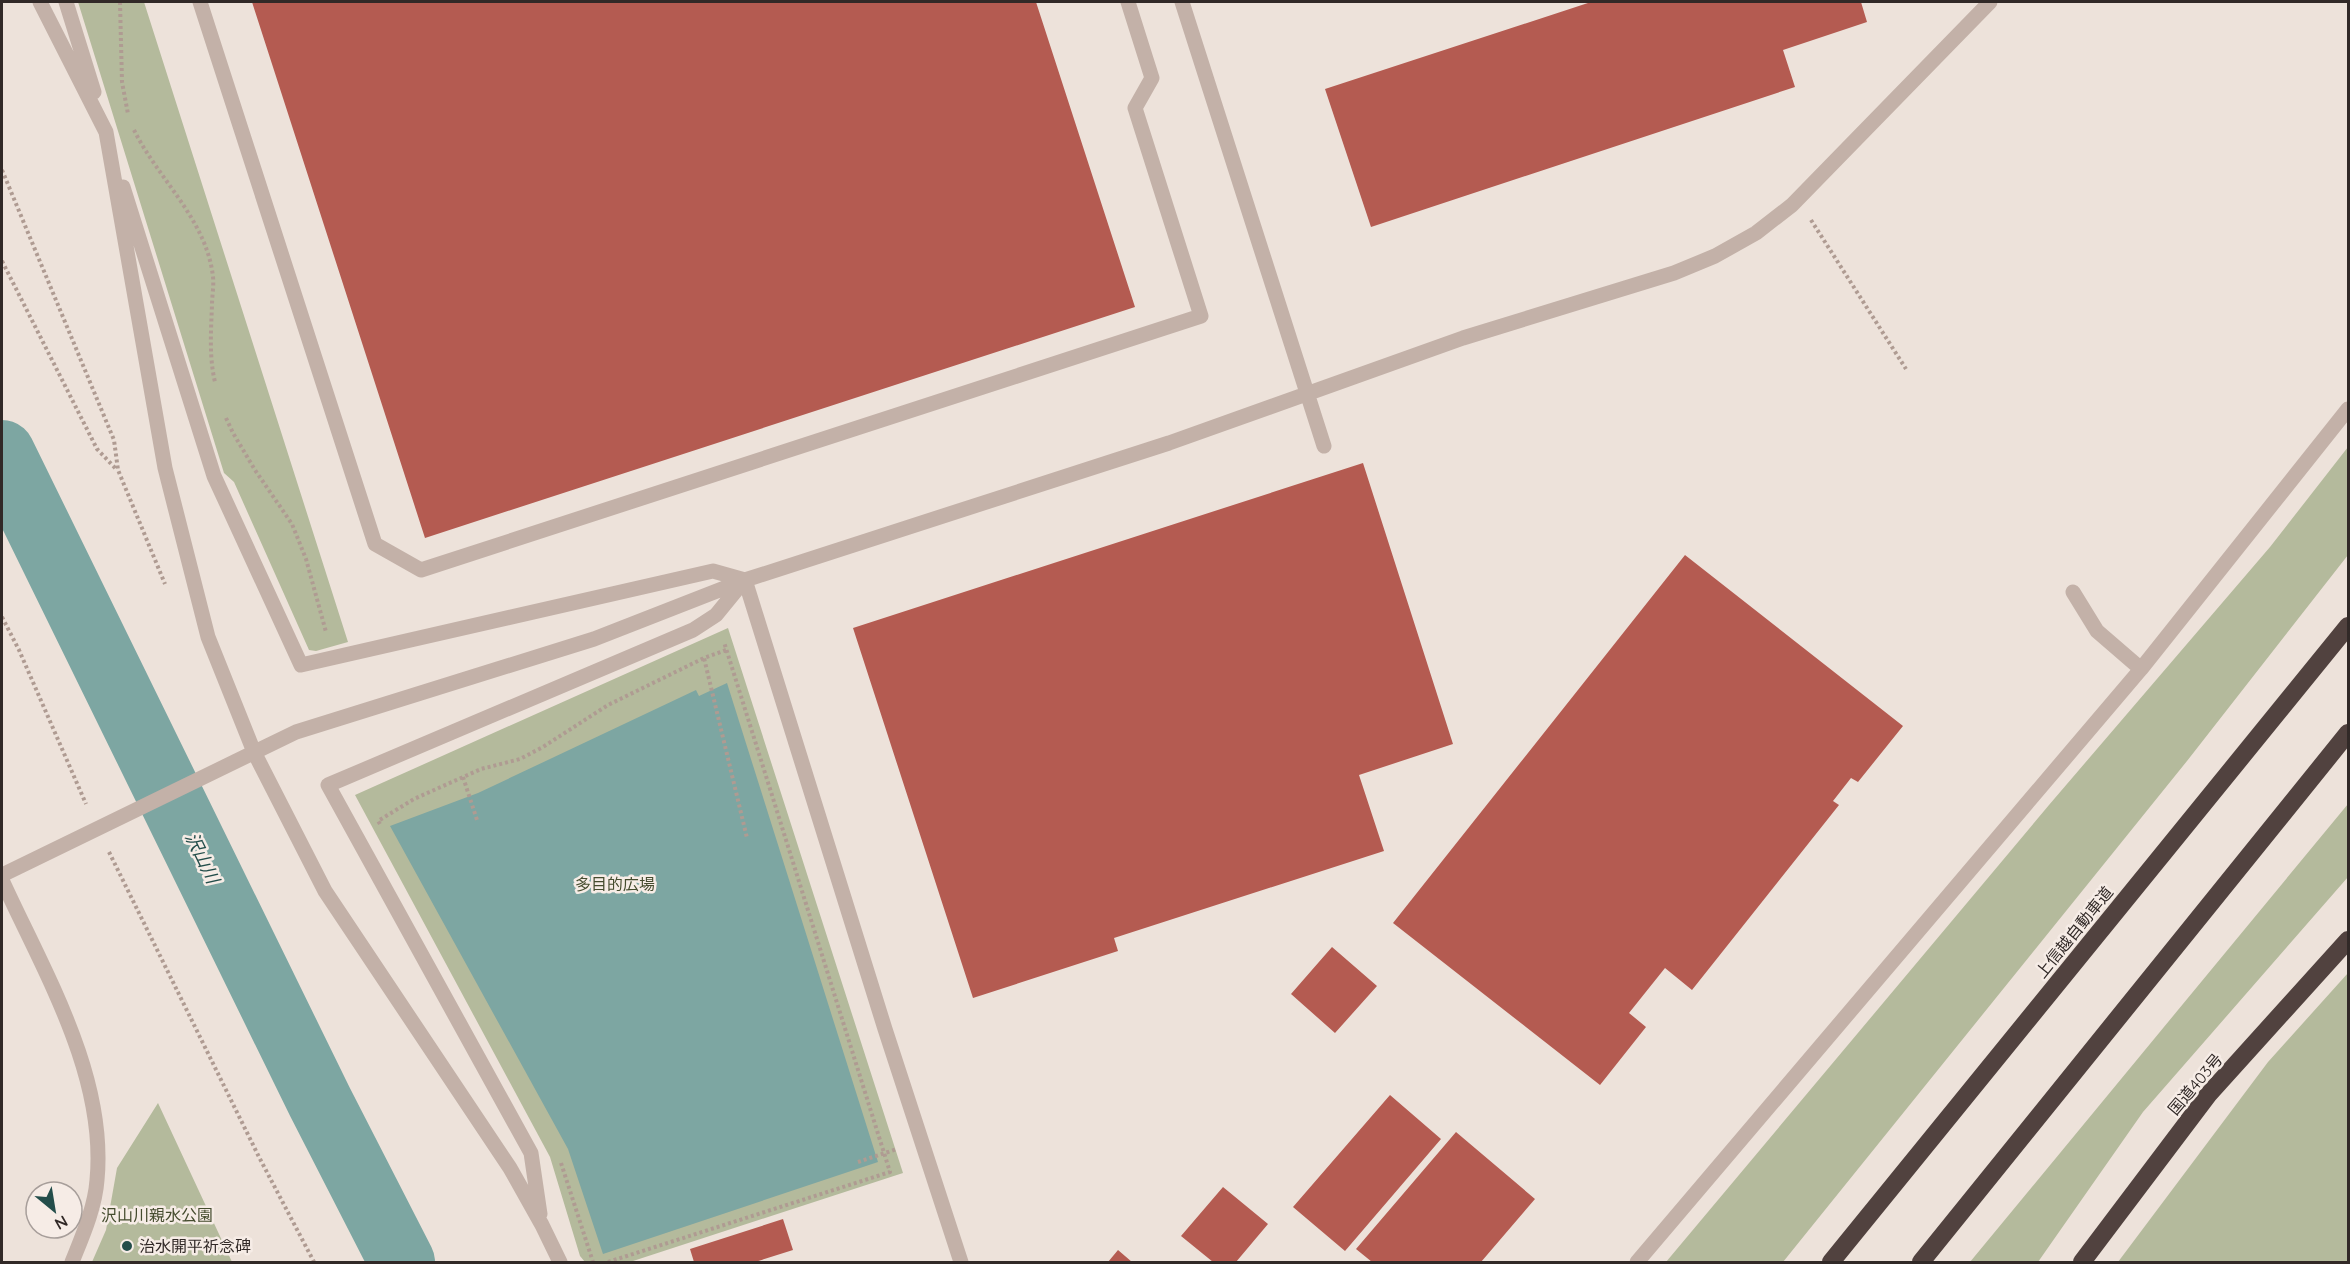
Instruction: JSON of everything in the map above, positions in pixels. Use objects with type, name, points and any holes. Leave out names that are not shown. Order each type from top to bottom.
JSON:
[{"type":"highway","name":"上信越自動車道","points":[[1831,1263],[2349,626]]},
{"type":"highway","points":[[1921,1263],[2349,733]]},
{"type":"highway","name":"国道403号","points":[[2082,1263],[2208,1095],[2349,940]]},
{"type":"street","points":[[40,2],[106,132],[165,468],[208,637],[254,752],[325,891],[510,1168],[560,1263]]},
{"type":"street","points":[[66,2],[214,476],[301,665],[713,571],[745,580]]},
{"type":"street","points":[[200,2],[375,544],[421,570],[1201,316],[1135,108],[1152,78],[1128,2]]},
{"type":"street","points":[[1182,2],[1324,446]]},
{"type":"street","points":[[2,875],[296,732],[594,639],[745,580],[1169,443],[1463,338],[1674,273],[1715,256],[1756,233],[1798,200],[1990,2]]},
{"type":"street","points":[[1636,1263],[2140,669],[2349,409]]},
{"type":"street","points":[[542,1225],[531,1153],[328,785],[693,630],[716,615],[745,580]]},
{"type":"street","points":[[745,580],[885,1029],[961,1263]]},
{"type":"street","points":[[2073,592],[2097,631],[2140,669]]},
{"type":"street","points":[[2,880],[77,1044],[90,1090],[97,1132],[98,1181],[72,1263]]},
{"type":"path","points":[[120,2],[122,82],[129,117]]},
{"type":"path","points":[[131,124],[153,162],[192,217],[206,248],[213,277],[210,342],[217,392]]},
{"type":"path","points":[[2,170],[114,440],[118,470],[166,587]]},
{"type":"path","points":[[1798,200],[1906,369]]},
{"type":"path","points":[[2,261],[92,440],[97,449],[118,470]]},
{"type":"path","points":[[224,412],[233,433],[292,524],[306,559],[334,657]]},
{"type":"path","points":[[608,1263],[890,1172],[716,615]]},
{"type":"path","points":[[2,616],[100,826],[260,1157],[314,1263]]},
{"type":"path","points":[[384,832],[378,822],[414,800],[481,769],[520,759],[608,705],[704,658],[726,650]]},
{"type":"path","points":[[704,658],[747,838]]},
{"type":"path","points":[[463,777],[477,820]]},
{"type":"path","points":[[858,1161],[899,1148]]},
{"type":"path","points":[[558,1153],[593,1263]]},
{"type":"green space","points":[[78,2],[144,2],[348,642],[316,651],[309,650],[234,482],[224,473]]},
{"type":"green space","points":[[2348,447],[2348,555],[2187,761],[1783,1262],[1666,1262],[2049,805],[2270,547]]},
{"type":"green space","name":"多目的広場","points":[[728,628],[903,1173],[630,1262],[585,1262],[580,1256],[550,1157],[355,795]]},
{"type":"green space","points":[[2348,804],[2348,877],[2143,1112],[2038,1262],[1970,1262]]},
{"type":"green space","points":[[2348,973],[2348,1262],[2118,1262],[2268,1062]]},
{"type":"green space","name":"沢山川親水公園","points":[[158,1103],[232,1262],[92,1262],[106,1230],[117,1168]]},
{"type":"water","name":"多目的広場","points":[[727,683],[878,1162],[603,1254],[568,1149],[390,826],[478,793],[696,690],[699,696]]},
{"type":"building","points":[[252,2],[1036,2],[1135,307],[425,538]]},
{"type":"building","points":[[1591,2],[1861,2],[1867,22],[1783,50],[1795,87],[1371,227],[1325,89]]},
{"type":"building","points":[[1363,463],[1453,744],[1359,775],[1384,851],[1114,938],[1118,951],[973,998],[853,628]]},
{"type":"building","points":[[1685,555],[1903,726],[1858,782],[1851,778],[1833,801],[1839,805],[1692,990],[1665,968],[1629,1013],[1646,1027],[1600,1085],[1393,923]]},
{"type":"building","points":[[1332,947],[1377,986],[1335,1033],[1291,994]]},
{"type":"building","points":[[1390,1095],[1441,1139],[1345,1251],[1293,1207]]},
{"type":"building","points":[[1456,1132],[1535,1199],[1481,1262],[1372,1262],[1356,1249]]},
{"type":"building","points":[[1223,1187],[1268,1224],[1236,1262],[1213,1262],[1181,1236]]},
{"type":"building","points":[[783,1219],[793,1250],[755,1262],[694,1262],[690,1249]]},
{"type":"building","points":[[1118,1250],[1132,1262],[1108,1262]]},
{"type":"waterway","name":"沢山川","points":[[2,453],[320,1102],[402,1262]]},
{"type":"place","name":"治水開平祈念碑","points":[[127,1246]]}]
